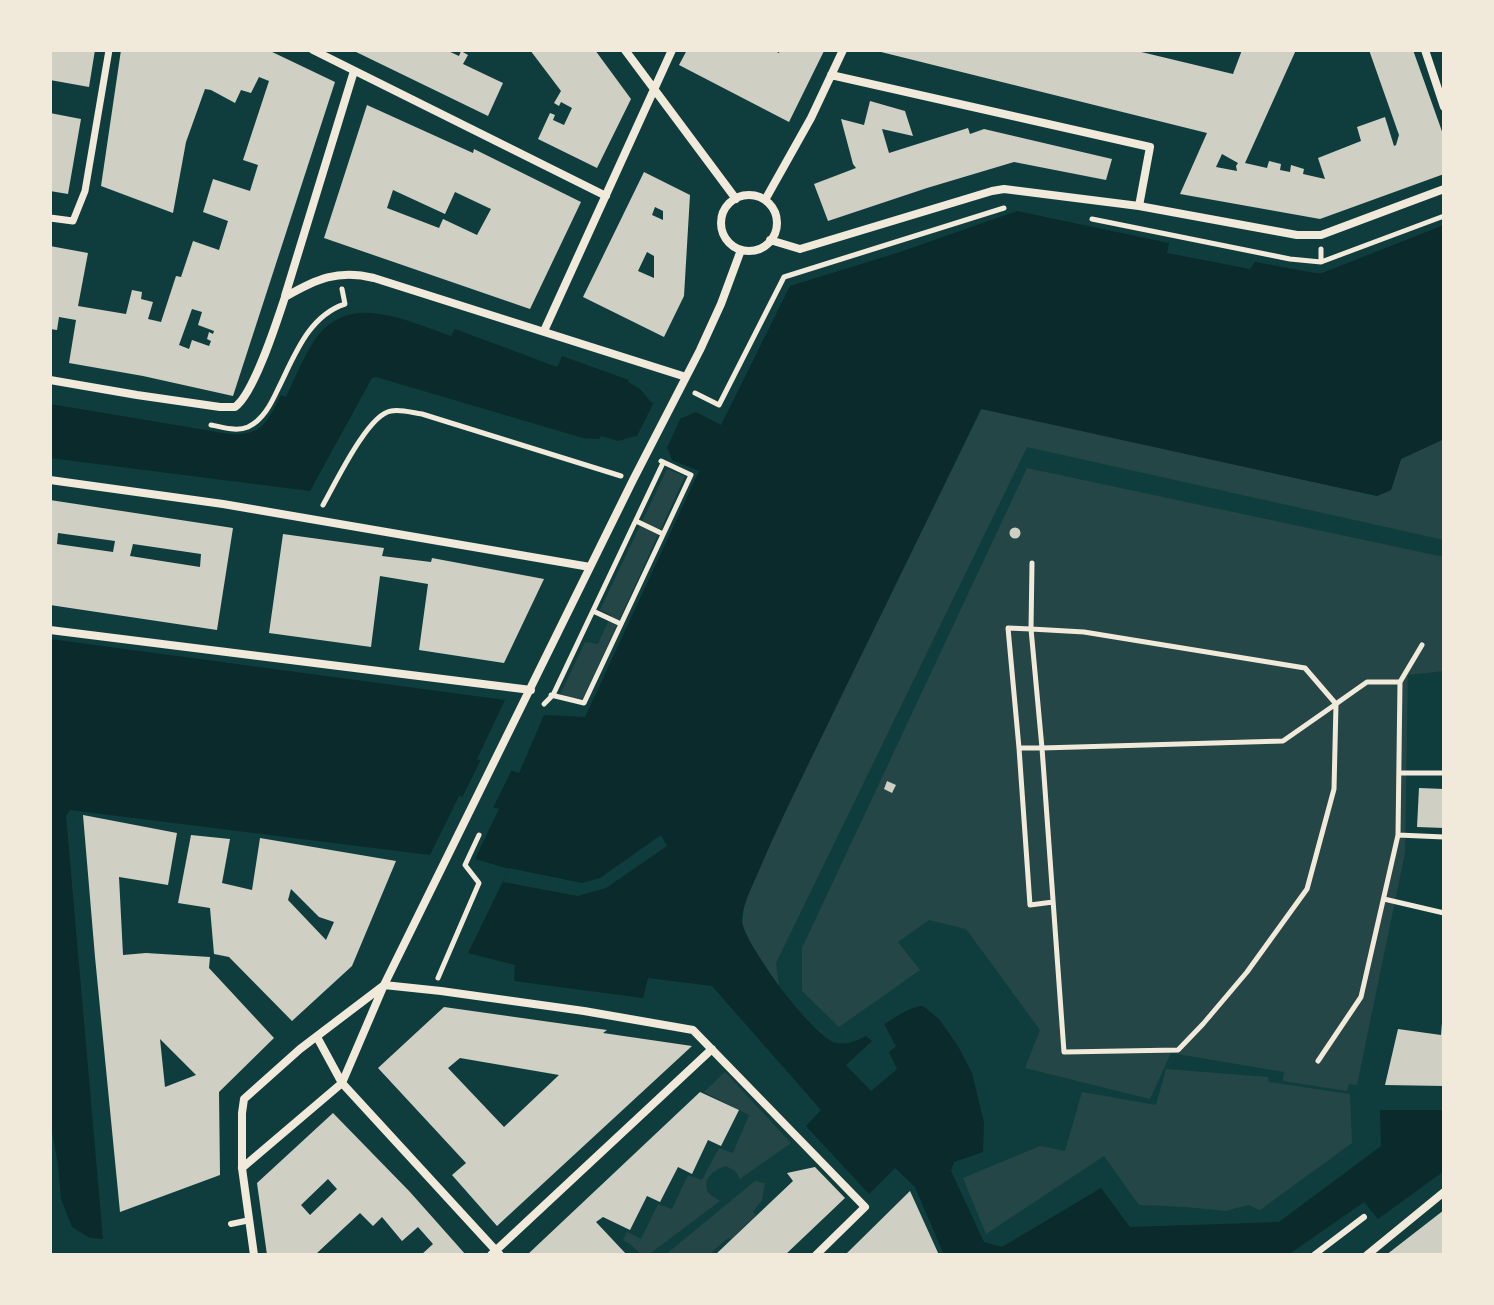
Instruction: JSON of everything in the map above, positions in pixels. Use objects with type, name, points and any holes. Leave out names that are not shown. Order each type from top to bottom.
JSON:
[{"type":"street","points":[[50,218],[73,221],[85,191],[109,50]]},
{"type":"street","points":[[313,50],[606,196]]},
{"type":"street","points":[[625,50],[736,199]]},
{"type":"street","points":[[544,331],[672,50]]},
{"type":"street","points":[[765,200],[811,118],[843,50]]},
{"type":"street","points":[[1425,50],[1444,107]]},
{"type":"street","points":[[50,380],[220,407],[235,407],[245,397],[262,361],[285,297],[354,71]]},
{"type":"street","points":[[831,75],[1150,147],[1139,206]]},
{"type":"street","points":[[770,240],[800,249],[1004,189],[1139,206],[1297,235],[1321,235],[1444,189]]},
{"type":"street","points":[[749,196],[765,200],[772,207],[776,219],[770,240],[752,251],[741,250],[726,240],[721,227],[723,213],[730,202],[749,196]]},
{"type":"street","points":[[242,1168],[342,1083],[384,985],[721,304],[741,250]]},
{"type":"street","points":[[285,297],[321,278],[365,276],[686,377]]},
{"type":"street","points":[[50,480],[223,504],[590,567]]},
{"type":"street","points":[[50,630],[531,690]]},
{"type":"street","points":[[254,1254],[242,1168],[244,1099],[288,1059],[384,985],[584,1011],[693,1030],[865,1207],[816,1255]]},
{"type":"street","points":[[317,1037],[342,1083],[495,1253],[712,1049]]},
{"type":"street","points":[[1367,1255],[1444,1192]]},
{"type":"lane","points":[[1314,1255],[1364,1217]]},
{"type":"lane","points":[[231,1224],[250,1220]]},
{"type":"lane","points":[[242,1255],[254,1254]]},
{"type":"path","points":[[690,391],[719,405],[784,277],[1016,204]]},
{"type":"path","points":[[1092,219],[1290,259],[1321,262],[1444,216]]},
{"type":"path","points":[[1321,248],[1321,262]]},
{"type":"path","points":[[315,519],[365,432],[390,410],[422,414],[633,480]]},
{"type":"path","points":[[531,690],[584,703],[691,475],[664,463],[648,451]]},
{"type":"path","points":[[538,715],[545,701],[553,695],[664,463]]},
{"type":"path","points":[[636,521],[663,534]]},
{"type":"path","points":[[1032,563],[1031,629],[1042,748],[1064,1052],[1178,1050],[1247,972],[1307,889],[1334,789],[1336,704],[1305,668],[1084,632],[1031,629],[1008,628],[1030,905],[1053,902]]},
{"type":"path","points":[[593,611],[621,624]]},
{"type":"path","points":[[1318,1061],[1361,997],[1398,835],[1400,682],[1422,645]]},
{"type":"path","points":[[1019,748],[1283,741],[1367,682],[1400,682]]},
{"type":"path","points":[[1399,773],[1444,773]]},
{"type":"path","points":[[438,979],[479,883],[465,865],[485,824]]},
{"type":"path","points":[[1398,835],[1444,837]]},
{"type":"path","points":[[1384,899],[1444,913]]},
{"type":"shaded area","points":[[1017,211],[1169,243],[1167,253],[1250,269],[1255,262],[1315,273],[1322,273],[1444,225],[1444,439],[1401,459],[1391,490],[1377,496],[981,409],[771,843],[744,907],[742,920],[745,931],[766,967],[797,1008],[812,1025],[836,1043],[858,1040],[913,1008],[923,1006],[939,1019],[972,1073],[984,1123],[983,1152],[954,1162],[951,1171],[984,1242],[1002,1247],[1101,1188],[1130,1227],[1279,1222],[1381,1146],[1380,1110],[1444,1110],[1444,1171],[1378,1219],[1364,1202],[1288,1255],[944,1255],[915,1187],[895,1168],[869,1194],[806,1126],[821,1110],[712,986],[648,978],[643,998],[514,981],[515,965],[468,953],[509,869],[475,859],[499,809],[459,796],[430,855],[70,810],[66,816],[103,1239],[90,1238],[72,1227],[61,1199],[50,1119],[50,639],[505,700],[477,759],[519,773],[544,715],[585,717],[699,471],[672,460],[668,449],[635,436],[618,441],[601,436],[599,439],[583,438],[376,377],[372,378],[310,491],[50,458],[50,404],[229,434],[250,433],[267,420],[281,395],[286,397],[314,341],[328,326],[344,317],[361,313],[397,318],[451,336],[455,329],[557,367],[562,356],[629,380],[651,402],[682,418],[696,412],[721,425],[790,286]]},
{"type":"shaded area","points":[[982,408],[1377,496],[1391,490],[1401,459],[1444,439],[1444,540],[1027,447],[776,963],[779,987],[748,939],[742,924],[744,905],[775,831]]},
{"type":"shaded area","points":[[1027,468],[1444,557],[1444,671],[1408,675],[1405,853],[1357,1085],[1349,1084],[1347,1091],[1283,1081],[1284,1072],[1171,1053],[1150,1099],[1025,1068],[1040,1030],[966,929],[929,920],[898,942],[920,970],[839,1027],[802,991],[802,948]]},
{"type":"shaded area","points":[[667,469],[685,476],[583,699],[560,695],[585,642],[598,644],[611,615],[600,610]]},
{"type":"shaded area","points":[[1166,1069],[1268,1077],[1269,1082],[1350,1094],[1352,1143],[1260,1210],[1248,1205],[1226,1211],[1139,1205],[1104,1156],[986,1234],[963,1178],[1040,1146],[1065,1151],[1082,1092],[1156,1105]]},
{"type":"shaded area","points":[[725,1072],[791,1143],[740,1179],[735,1171],[726,1166],[714,1172],[706,1187],[720,1201],[648,1255],[642,1255],[623,1240],[627,1232],[641,1239],[658,1204],[672,1209],[688,1175],[702,1180],[719,1148],[733,1153],[749,1115],[704,1092]]},
{"type":"shaded area","points":[[755,1181],[765,1183],[762,1200],[753,1212],[756,1215],[712,1252],[713,1255],[665,1255]]},
{"type":"pier","points":[[655,400],[683,413],[665,452],[635,440]]},
{"type":"pier","points":[[482,757],[513,767],[492,810],[461,801],[432,859]]},
{"type":"pier","points":[[661,835],[667,846],[606,888],[578,896],[503,882],[509,868],[582,883],[600,878]]},
{"type":"pier","points":[[884,1024],[896,1046],[889,1052],[897,1069],[871,1091],[846,1065],[872,1041],[866,1036]]},
{"type":"building","points":[[50,50],[95,50],[89,87],[50,80]]},
{"type":"building","points":[[121,50],[268,50],[335,82],[233,396],[69,363],[76,320],[59,317],[57,330],[50,329],[50,246],[88,253],[78,306],[126,314],[132,290],[142,292],[141,299],[153,302],[148,319],[161,322],[176,276],[181,277],[193,241],[219,250],[228,221],[203,212],[213,179],[250,191],[258,165],[243,160],[269,81],[259,77],[251,93],[241,90],[235,103],[205,89],[186,142],[173,213],[101,186]],"holes":[[[192,309],[202,312],[198,325],[214,331],[213,334],[209,332],[209,346],[192,340],[189,349],[179,345]]]},
{"type":"building","points":[[352,50],[446,50],[459,56],[461,51],[468,55],[463,64],[503,83],[488,116]]},
{"type":"building","points":[[530,50],[595,50],[631,99],[597,168],[538,139],[550,113],[555,115],[553,120],[564,125],[572,108],[561,102],[559,106],[554,103],[561,91]]},
{"type":"building","points":[[687,50],[824,51],[789,122],[679,65]]},
{"type":"building","points":[[873,50],[1133,50],[1233,74],[1242,50],[1296,50],[1245,163],[1267,168],[1269,161],[1281,164],[1280,170],[1290,172],[1291,165],[1304,169],[1303,174],[1325,179],[1318,158],[1361,141],[1357,127],[1385,117],[1396,145],[1399,135],[1369,50],[1413,50],[1444,137],[1444,174],[1320,219],[1180,194],[1207,133]],"holes":[[[1222,154],[1238,163],[1237,171],[1216,167]]]},
{"type":"building","points":[[870,101],[905,111],[913,136],[882,129],[889,153],[968,128],[970,134],[984,129],[1112,159],[1106,180],[1014,162],[828,221],[814,184],[856,168],[841,119],[864,125]]},
{"type":"building","points":[[367,105],[473,153],[474,149],[581,202],[530,309],[324,238]],"holes":[[[393,190],[445,214],[455,192],[491,209],[477,235],[443,219],[439,228],[387,208]]]},
{"type":"building","points":[[50,113],[81,119],[68,194],[50,191]]},
{"type":"building","points":[[644,172],[690,195],[684,296],[664,337],[583,297]],"holes":[[[655,207],[663,211],[663,220],[652,215]],[[647,252],[654,256],[654,278],[638,271]]]},
{"type":"building","points":[[50,500],[233,528],[217,630],[50,605]],"holes":[[[58,533],[115,541],[113,552],[57,544]],[[133,544],[201,554],[200,567],[130,556]]]},
{"type":"building","points":[[1015,527],[1021,533],[1015,539],[1009,533]]},
{"type":"building","points":[[283,534],[384,548],[382,556],[431,562],[432,558],[544,579],[504,663],[419,650],[428,584],[380,576],[371,647],[269,633]]},
{"type":"building","points":[[887,781],[896,785],[892,793],[884,789]]},
{"type":"building","points":[[1419,788],[1444,789],[1444,828],[1417,827]]},
{"type":"building","points":[[83,815],[177,833],[168,885],[119,877],[123,955],[146,953],[210,957],[209,968],[274,1038],[219,1092],[220,1175],[120,1212]],"holes":[[[160,1039],[196,1075],[165,1087]]]},
{"type":"building","points":[[191,835],[230,839],[222,883],[252,890],[260,838],[396,861],[352,966],[292,1021],[229,957],[214,954],[210,908],[178,903]],"holes":[[[291,889],[319,917],[334,922],[326,940],[288,900]]]},
{"type":"building","points":[[444,1007],[607,1030],[603,1033],[692,1046],[497,1226],[452,1175],[466,1163],[378,1068]],"holes":[[[460,1058],[559,1075],[504,1127],[448,1068]]]},
{"type":"building","points":[[1442,1023],[1444,1086],[1385,1085],[1398,1029],[1441,1035]]},
{"type":"building","points":[[700,1092],[739,1110],[721,1146],[708,1140],[692,1174],[678,1167],[660,1202],[647,1196],[630,1230],[603,1217],[596,1222],[627,1255],[527,1255]]},
{"type":"building","points":[[333,1113],[466,1255],[421,1255],[433,1244],[418,1227],[402,1241],[382,1217],[373,1226],[360,1213],[317,1253],[319,1255],[267,1255],[257,1183]],"holes":[[[328,1179],[337,1189],[310,1215],[301,1205]]]},
{"type":"building","points":[[815,1167],[845,1198],[785,1255],[715,1255],[793,1181],[787,1173]]},
{"type":"building","points":[[910,1191],[939,1255],[845,1255]]},
{"type":"building","points":[[1444,1210],[1444,1255],[1386,1255]]}]
